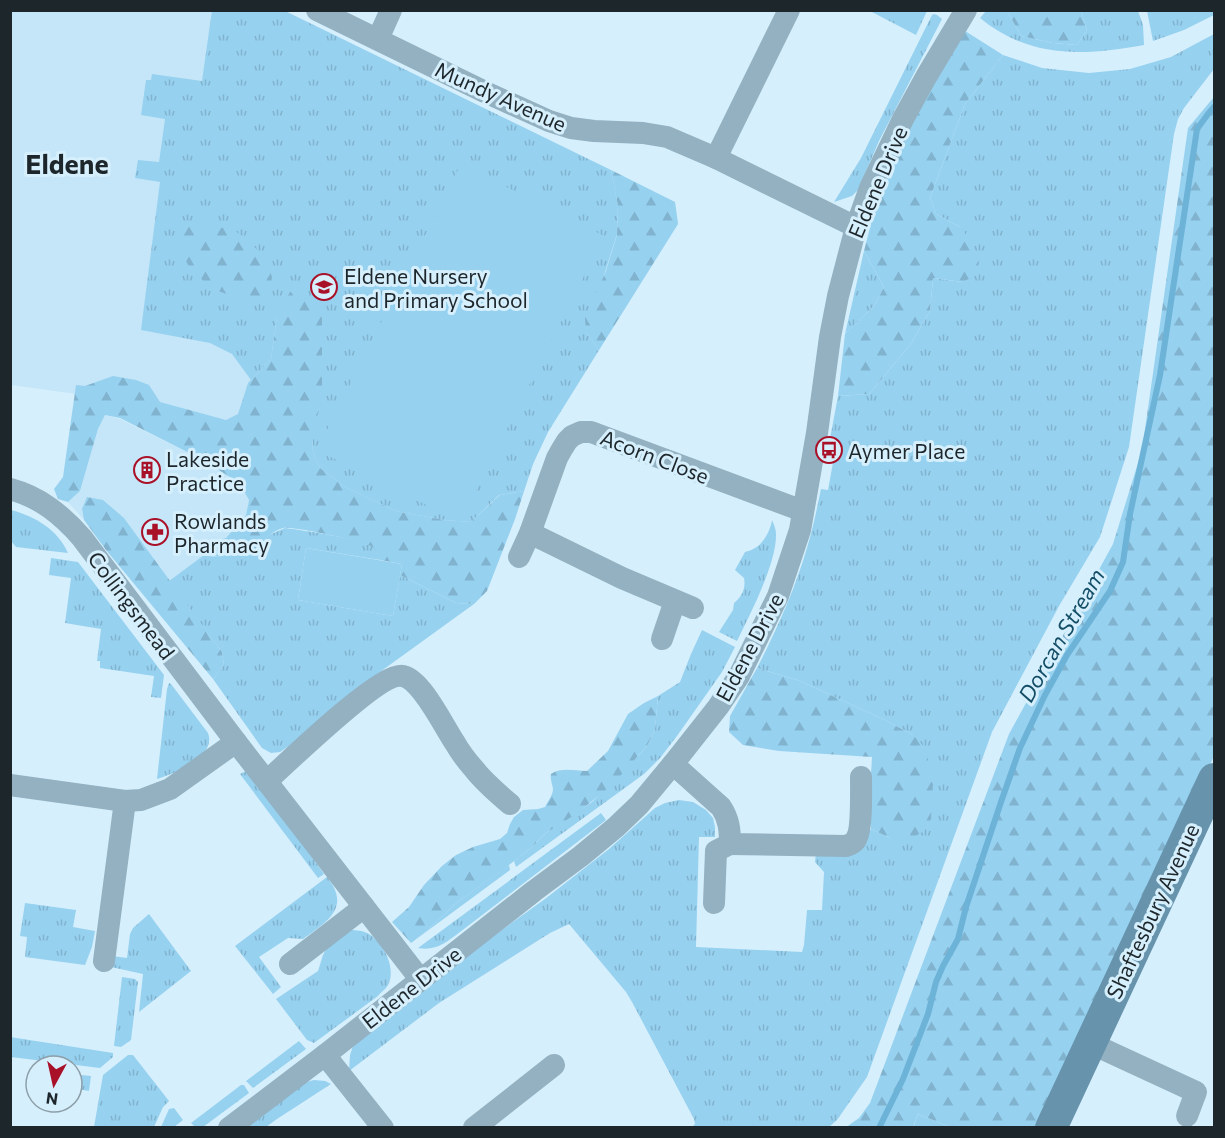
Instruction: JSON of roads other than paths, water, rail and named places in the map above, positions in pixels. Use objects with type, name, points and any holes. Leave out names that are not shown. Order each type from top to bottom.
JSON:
[{"type":"street","name":"Mundy Avenue","points":[[317,10],[549,121],[571,128],[644,133],[667,137],[716,158],[856,227]]},
{"type":"street","points":[[378,39],[392,10]]},
{"type":"street","points":[[716,158],[789,10]]},
{"type":"street","name":"Eldene Drive","points":[[229,1128],[616,827],[639,805],[718,707],[743,668],[778,596],[800,530],[818,433],[830,337],[856,227],[870,188],[903,120],[966,10]]},
{"type":"street","name":"Acorn Close","points":[[519,557],[557,458],[567,441],[581,432],[591,432],[803,511]]},
{"type":"street","name":"Collingsmead","points":[[10,489],[40,500],[69,524],[420,979]]},
{"type":"street","points":[[530,533],[622,579],[684,604],[662,639]]},
{"type":"street","points":[[267,781],[371,690],[389,678],[402,676],[417,685],[474,770],[510,804]]},
{"type":"street","points":[[10,785],[125,801],[141,800],[170,789],[236,742]]},
{"type":"street","points":[[673,764],[721,807],[729,826],[730,844]]},
{"type":"street","points":[[714,903],[716,851],[730,844],[846,846],[853,843],[858,837],[861,777]]},
{"type":"street","name":"Shaftesbury Avenue","points":[[1051,1128],[1215,779]]},
{"type":"street","points":[[104,961],[125,801]]},
{"type":"street","points":[[290,964],[364,907]]},
{"type":"street","points":[[1090,1043],[1196,1092],[1187,1116]]},
{"type":"street","points":[[325,1054],[384,1128]]},
{"type":"street","points":[[474,1128],[554,1065]]},
{"type":"waterway","name":"Dorcan Stream","points":[[879,1128],[903,1079],[928,1014],[936,982],[958,939],[966,907],[1020,748],[1067,655],[1110,591],[1123,562],[1130,514],[1160,375],[1197,129],[1214,107]]},
{"type":"place","name":"Eldene Nursery and Primary School","points":[[324,287]]},
{"type":"place","name":"Aymer Place","points":[[829,450]]},
{"type":"place","name":"Lakeside Practice","points":[[147,470]]},
{"type":"place","name":"Rowlands Pharmacy","points":[[155,532]]},
{"type":"district","name":"Eldene","points":[[67,163]]}]
